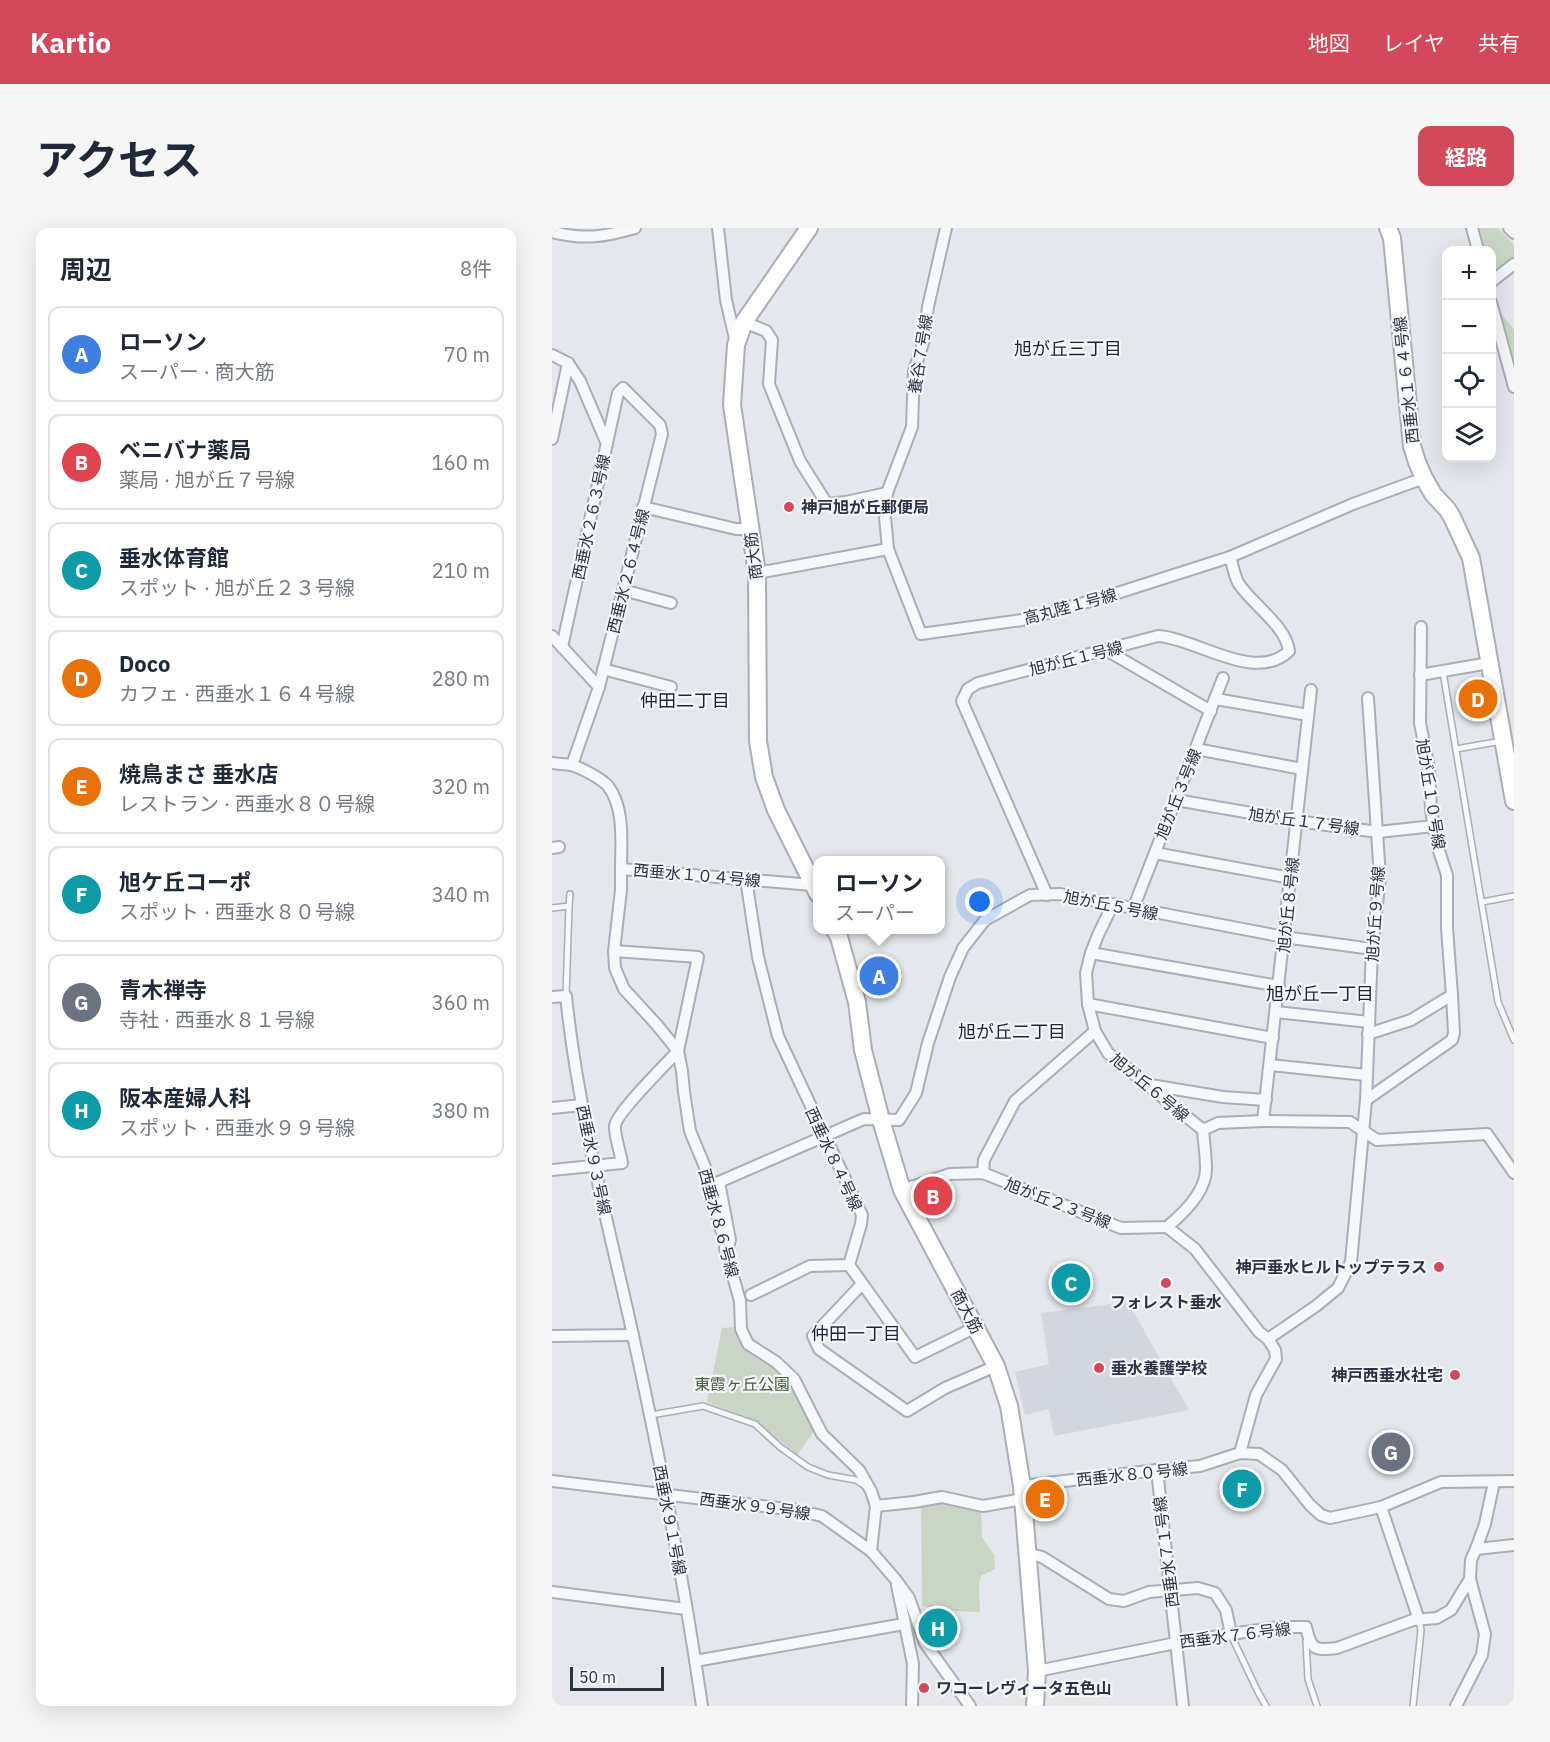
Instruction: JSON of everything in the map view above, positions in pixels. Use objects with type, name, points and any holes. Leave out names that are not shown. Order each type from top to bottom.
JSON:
[{"type":"street","points":[[552,232],[598,237],[635,228]]},
{"type":"street","points":[[718,228],[726,300],[736,345]]},
{"type":"street","name":"商大筋","points":[[809,228],[744,321],[736,345],[732,405],[757,573],[758,741],[764,777],[776,810],[813,885]]},
{"type":"street","name":"養谷７号線","points":[[888,549],[885,517],[887,493],[912,427],[914,370],[924,340],[928,307],[946,228]]},
{"type":"street","name":"西垂水１６４号線","points":[[1388,228],[1392,238],[1412,446],[1424,478],[1433,494],[1452,517],[1471,558],[1514,800]]},
{"type":"street","points":[[1472,228],[1477,246]]},
{"type":"street","points":[[1496,278],[1514,264]]},
{"type":"street","points":[[1496,320],[1514,387]]},
{"type":"street","points":[[744,321],[766,331],[772,340],[769,384],[800,461],[827,504],[887,493]]},
{"type":"street","points":[[552,356],[568,363],[580,381],[607,444]]},
{"type":"street","points":[[552,439],[568,363]]},
{"type":"street","name":"西垂水２６３号線","points":[[562,648],[618,393],[623,388]]},
{"type":"street","name":"西垂水２６４号線","points":[[572,765],[599,687],[662,434],[660,425],[623,388]]},
{"type":"street","name":"高丸陸１号線","points":[[888,549],[921,634],[1022,620],[1105,597],[1230,557],[1353,504],[1424,478]]},
{"type":"street","points":[[643,507],[736,529],[750,529]]},
{"type":"street","points":[[757,573],[888,549]]},
{"type":"street","name":"旭が丘１号線","points":[[1047,895],[962,701],[968,689],[978,683],[1158,636],[1170,637],[1244,661],[1260,662],[1284,656],[1289,651],[1289,645],[1277,626],[1252,602],[1238,582],[1230,557]]},
{"type":"street","points":[[622,590],[671,603]]},
{"type":"street","name":"旭が丘１０号線","points":[[1366,1100],[1452,1040],[1454,1033],[1447,928],[1447,875],[1431,810],[1429,768],[1420,723],[1421,627]]},
{"type":"street","points":[[552,636],[599,687]]},
{"type":"street","points":[[1106,650],[1211,711]]},
{"type":"street","points":[[1420,675],[1490,663]]},
{"type":"street","points":[[603,669],[670,687]]},
{"type":"street","name":"旭が丘３号線","points":[[1133,909],[1223,678]]},
{"type":"street","name":"旭が丘８号線","points":[[1263,1121],[1311,690]]},
{"type":"street","name":"旭が丘９号線","points":[[1268,1339],[1338,1288],[1351,1262],[1366,1100],[1372,949],[1380,877],[1368,697]]},
{"type":"street","points":[[1216,699],[1308,715]]},
{"type":"street","points":[[1196,749],[1302,769]]},
{"type":"street","name":"西垂水１０４号線","points":[[552,763],[572,765],[608,785],[618,806],[621,869],[746,879],[813,889]]},
{"type":"street","name":"旭が丘１７号線","points":[[1176,800],[1297,821],[1378,831],[1434,826]]},
{"type":"street","points":[[1155,853],[1291,878]]},
{"type":"street","name":"西垂水８６号線","points":[[621,869],[614,951],[615,968],[624,989],[657,1024],[678,1051],[690,1131],[705,1167],[740,1301],[741,1329],[748,1344],[776,1362],[794,1379],[822,1434],[859,1470],[872,1491],[876,1506],[871,1551]]},
{"type":"street","name":"西垂水８４号線","points":[[746,879],[758,957],[778,1036],[862,1215],[849,1265]]},
{"type":"street","name":"旭が丘５号線","points":[[881,1120],[899,1120],[916,1093],[928,1043],[950,977],[963,948],[985,920],[1030,895],[1060,894],[1284,937],[1372,949]]},
{"type":"street","name":"旭が丘６号線","points":[[1113,904],[1090,954],[1086,973],[1088,1004],[1095,1031],[1108,1053],[1203,1130]]},
{"type":"street","name":"商大筋","points":[[837,934],[857,1002],[863,1050],[902,1190],[996,1366],[1009,1406],[1022,1493],[1037,1671],[1035,1706]]},
{"type":"street","points":[[552,1170],[622,1163],[615,1126],[619,1117],[678,1051],[698,957],[614,951]]},
{"type":"street","points":[[1090,954],[1279,986]]},
{"type":"street","points":[[1276,1012],[1368,1028],[1411,1020],[1452,995]]},
{"type":"street","points":[[552,997],[566,996]]},
{"type":"street","name":"西垂水９３号線","points":[[566,996],[571,1047],[582,1105],[633,1335]]},
{"type":"street","points":[[1088,1004],[1273,1038]]},
{"type":"street","points":[[902,1190],[950,1174],[983,1173],[984,1160],[1015,1101],[1095,1031]]},
{"type":"street","points":[[1270,1065],[1366,1075]]},
{"type":"street","points":[[1144,1084],[1223,1097],[1266,1100]]},
{"type":"street","points":[[552,1108],[582,1105]]},
{"type":"street","points":[[726,1253],[730,1239],[719,1182],[864,1119],[881,1120]]},
{"type":"street","points":[[1514,1173],[1487,1134],[1377,1140],[1350,1122],[1218,1123],[1203,1130],[1206,1171],[1201,1188],[1188,1207],[1167,1227],[1195,1249],[1275,1350],[1276,1359],[1256,1395],[1240,1453],[1259,1454],[1282,1470],[1321,1515],[1330,1518],[1381,1507],[1442,1482],[1514,1481]]},
{"type":"street","name":"旭が丘２３号線","points":[[983,1173],[1121,1227],[1167,1227]]},
{"type":"street","points":[[750,1295],[810,1266],[849,1265],[915,1357],[976,1327]]},
{"type":"street","points":[[862,1284],[813,1336],[819,1349],[907,1411],[945,1388],[996,1366]]},
{"type":"street","points":[[552,1336],[633,1335]]},
{"type":"street","name":"西垂水９１号線","points":[[633,1335],[666,1494],[702,1706]]},
{"type":"street","name":"西垂水８０号線","points":[[876,1506],[942,1497],[983,1506],[1022,1493],[1157,1470],[1200,1466],[1240,1453]]},
{"type":"street","name":"西垂水７１号線","points":[[1157,1470],[1184,1706]]},
{"type":"street","name":"西垂水９９号線","points":[[552,1481],[796,1510],[822,1516],[871,1551],[896,1580],[909,1599],[925,1643],[970,1706]]},
{"type":"street","points":[[1456,1706],[1482,1655],[1485,1634],[1470,1579],[1470,1560],[1485,1524],[1494,1482]]},
{"type":"street","points":[[1381,1507],[1419,1620]]},
{"type":"street","points":[[1476,1549],[1514,1545]]},
{"type":"street","points":[[1027,1553],[1042,1557],[1109,1599],[1124,1601],[1149,1592],[1198,1588],[1215,1593],[1226,1610],[1231,1634]]},
{"type":"street","name":"西垂水７６号線","points":[[1037,1671],[1176,1643],[1280,1627],[1306,1627],[1310,1645],[1328,1649],[1337,1648],[1413,1620],[1437,1618],[1450,1610],[1470,1579]]},
{"type":"street","points":[[896,1580],[913,1664],[912,1706]]},
{"type":"street","points":[[552,1592],[686,1610]]},
{"type":"street","points":[[695,1661],[904,1624]]},
{"type":"lane","points":[[1443,672],[1498,1002],[1514,1040]]},
{"type":"lane","points":[[1456,749],[1503,741]]},
{"type":"lane","points":[[566,996],[570,894]]},
{"type":"lane","points":[[1482,902],[1514,896]]},
{"type":"lane","points":[[552,909],[569,906]]},
{"type":"lane","points":[[649,1415],[703,1406],[755,1424],[780,1447],[808,1467],[828,1475],[856,1480],[872,1491]]},
{"type":"lane","points":[[1413,1706],[1421,1630],[1419,1620]]},
{"type":"lane","points":[[1306,1627],[1308,1679],[1317,1706]]},
{"type":"lane","points":[[1231,1634],[1266,1706]]},
{"type":"shaded area","name":"垂水養護学校","points":[[1128,1302],[1189,1410],[1054,1436],[1049,1409],[1025,1415],[1015,1372],[1049,1364],[1041,1313]]},
{"type":"green space","points":[[1477,228],[1498,228],[1514,245],[1514,257],[1496,270],[1496,246],[1482,246]]},
{"type":"green space","points":[[1500,312],[1514,330],[1514,367]]},
{"type":"green space","name":"東霞ヶ丘公園","points":[[734,1327],[738,1341],[754,1357],[784,1373],[799,1397],[814,1431],[797,1455],[758,1422],[707,1402],[722,1328]]},
{"type":"green space","points":[[921,1503],[953,1504],[981,1511],[982,1537],[994,1555],[995,1569],[981,1576],[980,1612],[922,1606]]},
{"type":"place","name":"神戸旭が丘郵便局","points":[[789,507]]},
{"type":"place","name":"Doco","points":[[1478,699]]},
{"type":"place","name":"ローソン","points":[[879,976]]},
{"type":"place","name":"ベニバナ薬局","points":[[933,1196]]},
{"type":"place","name":"神戸垂水ヒルトップテラス","points":[[1439,1267]]},
{"type":"place","name":"垂水体育館","points":[[1071,1283]]},
{"type":"place","name":"フォレスト垂水","points":[[1166,1283]]},
{"type":"place","name":"垂水養護学校","points":[[1099,1368]]},
{"type":"place","name":"神戸西垂水社宅","points":[[1455,1375]]},
{"type":"place","name":"青木禅寺","points":[[1391,1452]]},
{"type":"place","name":"旭ケ丘コーポ","points":[[1242,1489]]},
{"type":"place","name":"焼鳥まさ 垂水店","points":[[1045,1499]]},
{"type":"place","name":"阪本産婦人科","points":[[938,1628]]},
{"type":"place","name":"ワコーレヴィータ五色山","points":[[924,1688]]},
{"type":"district","name":"旭が丘三丁目","points":[[1068,348]]},
{"type":"district","name":"仲田二丁目","points":[[685,700]]},
{"type":"district","name":"旭が丘一丁目","points":[[1320,993]]},
{"type":"district","name":"旭が丘二丁目","points":[[1012,1031]]},
{"type":"district","name":"仲田一丁目","points":[[856,1333]]}]
